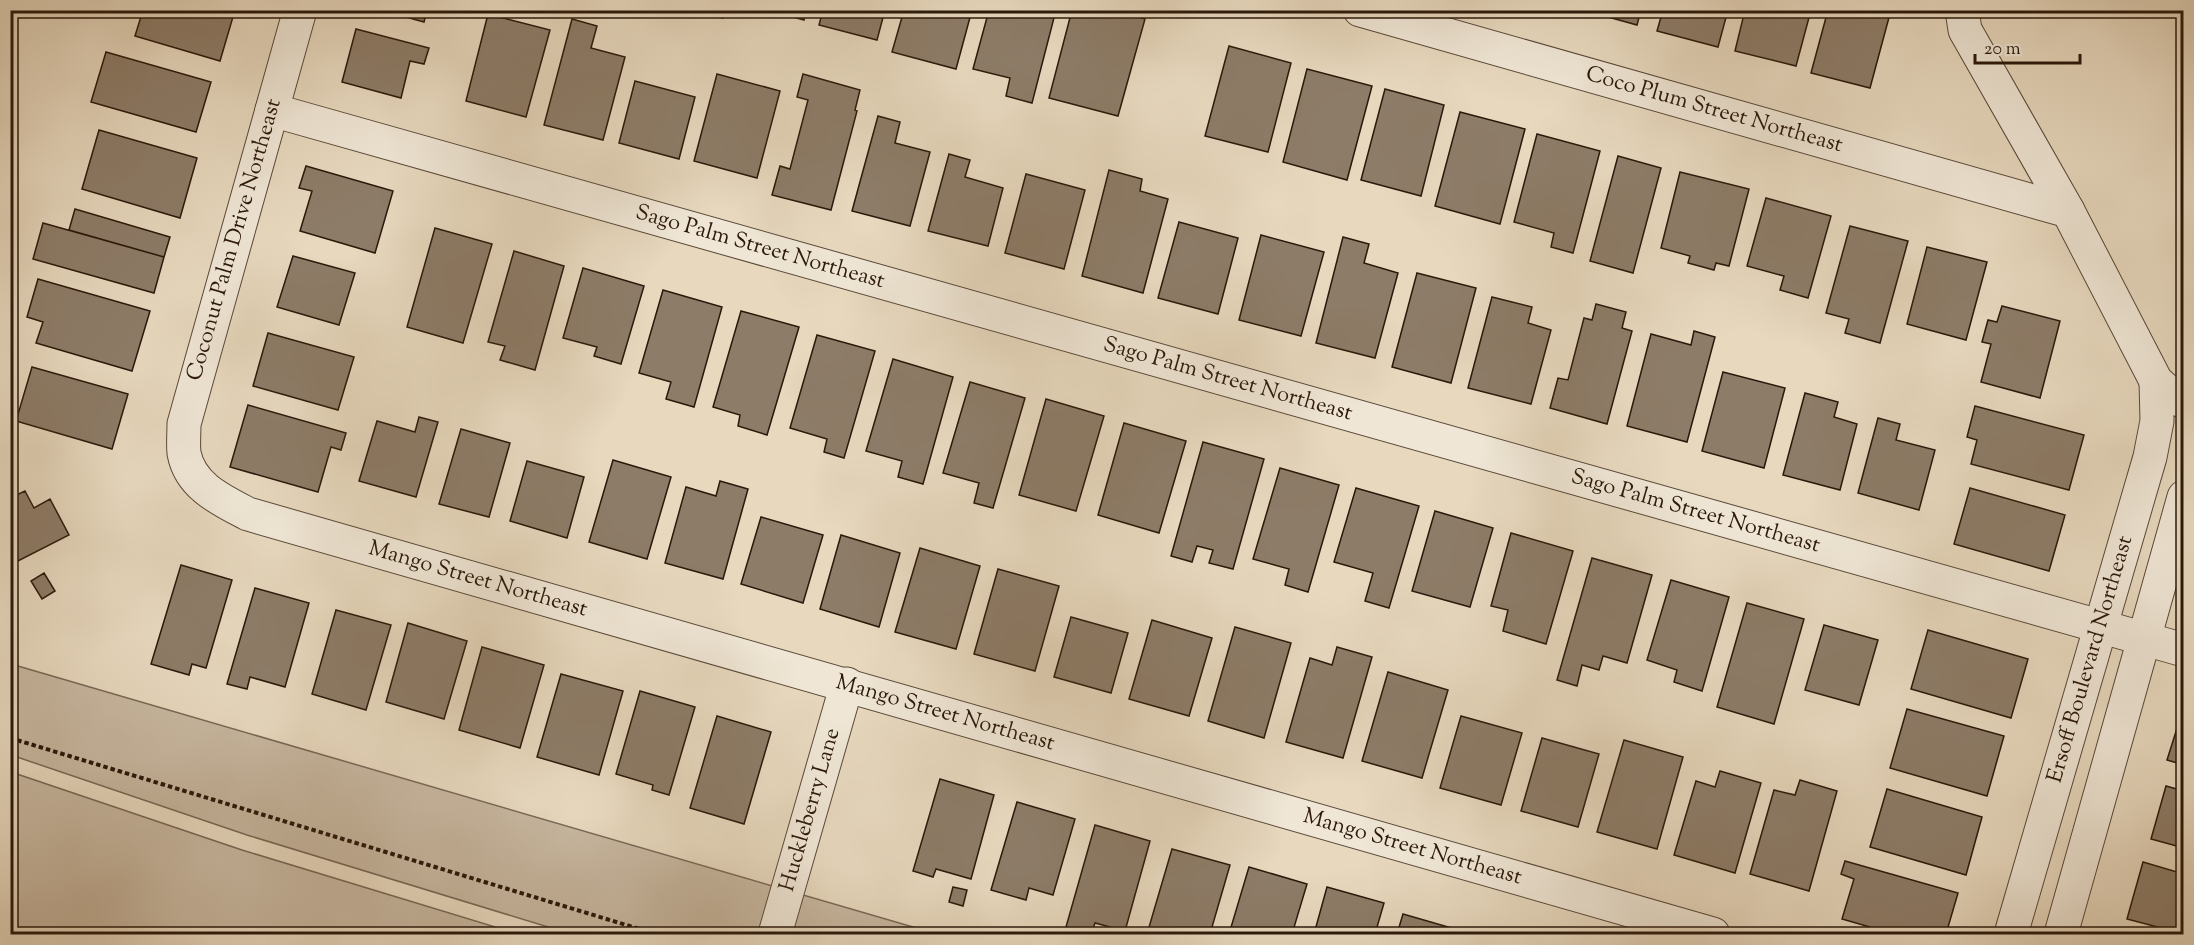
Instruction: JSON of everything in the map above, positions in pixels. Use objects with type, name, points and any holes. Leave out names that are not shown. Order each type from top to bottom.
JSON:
[{"type":"street","name":"Coconut Palm Drive Northeast","points":[[190,471],[184,452],[184,424],[300,10]]},
{"type":"street","name":"Coco Plum Street Northeast","points":[[1360,10],[2068,211]]},
{"type":"street","name":"Ersoff Boulevard Northeast","points":[[1962,10],[1965,30],[2068,211],[2156,381],[2174,397],[2184,402]]},
{"type":"street","name":"Sago Palm Street Northeast","points":[[272,110],[2184,650]]},
{"type":"street","name":"Ersoff Boulevard Northeast","points":[[2011,934],[2150,457],[2157,420],[2156,381]]},
{"type":"street","name":"Mango Street Northeast","points":[[190,471],[207,491],[248,514],[1713,934]]},
{"type":"street","name":"Ersoff Boulevard Northeast","points":[[2061,934],[2184,497]]},
{"type":"street","name":"Huckleberry Lane","points":[[775,934],[847,684]]},
{"type":"path","points":[[10,738],[656,934]]},
{"type":"shaded area","points":[[11,664],[937,934],[571,934],[247,835],[11,755]]},
{"type":"shaded area","points":[[11,772],[242,850],[518,934],[11,934]]},
{"type":"building","points":[[143,10],[235,10],[220,61],[135,36]]},
{"type":"building","points":[[381,10],[427,10],[424,22]]},
{"type":"building","points":[[695,10],[725,10],[723,18]]},
{"type":"building","points":[[768,10],[806,10],[804,20]]},
{"type":"building","points":[[823,10],[885,10],[877,40],[819,25]]},
{"type":"building","points":[[904,10],[972,10],[956,69],[892,52]]},
{"type":"building","points":[[989,10],[1056,10],[1032,103],[1006,96],[1010,78],[973,69]]},
{"type":"building","points":[[1072,10],[1113,10],[1145,19],[1118,116],[1049,98]]},
{"type":"building","points":[[1583,10],[1641,10],[1637,25]]},
{"type":"building","points":[[1663,10],[1728,10],[1718,47],[1657,31]]},
{"type":"building","points":[[1745,10],[1811,10],[1796,66],[1735,51]]},
{"type":"building","points":[[1828,10],[1891,10],[1870,88],[1811,73]]},
{"type":"building","points":[[488,14],[550,30],[526,117],[466,101]]},
{"type":"building","points":[[572,19],[597,26],[591,48],[625,57],[603,140],[544,125]]},
{"type":"building","points":[[356,29],[429,48],[424,64],[410,61],[401,98],[342,82]]},
{"type":"building","points":[[1229,46],[1291,63],[1268,152],[1205,136]]},
{"type":"building","points":[[106,52],[211,82],[196,132],[91,102]]},
{"type":"building","points":[[1307,69],[1372,86],[1347,180],[1283,162]]},
{"type":"building","points":[[717,74],[780,91],[757,178],[694,161]]},
{"type":"building","points":[[803,74],[860,90],[855,110],[857,111],[831,210],[772,195],[780,166],[790,169],[808,100],[797,97]]},
{"type":"building","points":[[635,81],[695,97],[679,159],[619,143]]},
{"type":"building","points":[[1385,89],[1444,105],[1421,196],[1361,180]]},
{"type":"building","points":[[1460,112],[1525,129],[1500,224],[1435,206]]},
{"type":"building","points":[[878,116],[900,122],[895,143],[930,152],[910,226],[852,211]]},
{"type":"building","points":[[99,130],[197,158],[180,218],[82,189]]},
{"type":"building","points":[[1537,134],[1600,151],[1573,253],[1551,247],[1554,233],[1514,222]]},
{"type":"building","points":[[949,154],[970,160],[965,177],[1003,188],[988,246],[928,231]]},
{"type":"building","points":[[1618,156],[1661,168],[1633,273],[1590,261]]},
{"type":"building","points":[[306,166],[393,191],[375,253],[300,231],[312,191],[299,188]]},
{"type":"building","points":[[1109,170],[1142,179],[1140,191],[1168,199],[1143,293],[1082,276]]},
{"type":"building","points":[[1680,172],[1749,189],[1729,266],[1716,263],[1714,270],[1688,263],[1690,256],[1661,248]]},
{"type":"building","points":[[1026,174],[1085,190],[1064,269],[1005,253]]},
{"type":"building","points":[[1766,198],[1831,216],[1808,298],[1780,290],[1784,276],[1747,266]]},
{"type":"building","points":[[75,209],[170,237],[164,257],[69,230]]},
{"type":"building","points":[[1179,222],[1238,238],[1218,314],[1158,298]]},
{"type":"building","points":[[43,223],[164,257],[154,293],[33,259]]},
{"type":"building","points":[[1850,226],[1908,241],[1880,343],[1845,333],[1849,319],[1826,313]]},
{"type":"building","points":[[435,228],[492,244],[463,343],[407,327]]},
{"type":"building","points":[[1261,235],[1324,252],[1301,336],[1239,320]]},
{"type":"building","points":[[1343,237],[1369,244],[1364,263],[1398,273],[1375,358],[1316,343]]},
{"type":"building","points":[[1927,247],[1987,262],[1966,340],[1907,324]]},
{"type":"building","points":[[514,251],[564,266],[535,370],[500,360],[505,346],[488,342]]},
{"type":"building","points":[[293,256],[355,273],[339,325],[277,307]]},
{"type":"building","points":[[583,268],[644,286],[621,364],[594,356],[597,347],[563,338]]},
{"type":"building","points":[[1417,273],[1476,288],[1451,383],[1392,367]]},
{"type":"building","points":[[38,279],[150,311],[132,371],[36,343],[43,322],[27,317]]},
{"type":"building","points":[[663,290],[722,307],[694,407],[666,399],[671,382],[639,373]]},
{"type":"building","points":[[1492,297],[1532,307],[1528,323],[1551,330],[1531,404],[1468,388]]},
{"type":"building","points":[[1596,304],[1626,312],[1622,328],[1632,331],[1607,424],[1550,408],[1558,378],[1568,380],[1584,318],[1592,320]]},
{"type":"building","points":[[2002,306],[2060,321],[2040,398],[1981,382],[1991,344],[1982,342],[1988,320],[1997,322]]},
{"type":"building","points":[[741,311],[799,327],[767,435],[738,426],[740,415],[713,407]]},
{"type":"building","points":[[1694,331],[1715,337],[1687,442],[1627,426],[1651,334],[1691,345]]},
{"type":"building","points":[[268,333],[354,357],[338,410],[253,386]]},
{"type":"building","points":[[817,335],[875,351],[844,458],[824,452],[827,439],[790,428]]},
{"type":"building","points":[[893,359],[953,377],[923,484],[898,477],[902,461],[866,451]]},
{"type":"building","points":[[32,367],[128,394],[112,449],[16,421]]},
{"type":"building","points":[[1723,372],[1785,388],[1764,468],[1702,451]]},
{"type":"building","points":[[970,382],[1025,398],[993,508],[974,503],[979,483],[943,473]]},
{"type":"building","points":[[1805,393],[1838,402],[1834,417],[1857,424],[1840,490],[1783,475]]},
{"type":"building","points":[[1046,399],[1104,416],[1076,511],[1019,495]]},
{"type":"building","points":[[248,405],[346,433],[341,450],[331,447],[318,492],[230,467]]},
{"type":"building","points":[[1975,406],[2084,435],[2069,490],[1971,464],[1977,440],[1967,437]]},
{"type":"building","points":[[419,417],[438,422],[416,497],[359,481],[377,421],[415,432]]},
{"type":"building","points":[[1878,418],[1900,424],[1896,440],[1935,450],[1919,510],[1858,493]]},
{"type":"building","points":[[1124,423],[1186,441],[1159,533],[1098,515]]},
{"type":"building","points":[[461,429],[510,443],[489,517],[439,504]]},
{"type":"building","points":[[1203,442],[1264,459],[1233,569],[1209,563],[1213,550],[1197,546],[1192,562],[1171,556]]},
{"type":"building","points":[[613,460],[671,477],[647,559],[589,542]]},
{"type":"building","points":[[527,461],[584,477],[567,538],[510,521]]},
{"type":"building","points":[[1280,468],[1339,485],[1308,592],[1285,585],[1289,569],[1253,559]]},
{"type":"building","points":[[720,481],[748,489],[723,579],[665,563],[686,487],[716,496]]},
{"type":"building","points":[[1356,488],[1419,506],[1389,608],[1365,601],[1373,573],[1334,562]]},
{"type":"building","points":[[1970,488],[2065,515],[2049,571],[1954,544]]},
{"type":"building","points":[[25,491],[34,508],[50,499],[69,535],[10,565],[10,498]]},
{"type":"building","points":[[1435,511],[1493,528],[1470,607],[1412,591]]},
{"type":"building","points":[[761,517],[823,535],[803,603],[741,584]]},
{"type":"building","points":[[1511,533],[1573,551],[1546,644],[1503,631],[1508,610],[1491,606]]},
{"type":"building","points":[[841,535],[900,553],[879,627],[820,609]]},
{"type":"building","points":[[920,548],[980,566],[956,649],[895,632]]},
{"type":"building","points":[[1592,558],[1652,575],[1627,663],[1603,656],[1599,670],[1582,665],[1577,686],[1557,680]]},
{"type":"building","points":[[181,565],[232,580],[206,668],[192,664],[189,675],[151,664]]},
{"type":"building","points":[[998,569],[1059,586],[1035,671],[974,654]]},
{"type":"building","points":[[44,573],[55,591],[42,599],[31,581]]},
{"type":"building","points":[[1671,580],[1729,597],[1702,691],[1674,682],[1677,670],[1647,660]]},
{"type":"building","points":[[255,588],[309,603],[285,687],[250,677],[247,689],[227,684]]},
{"type":"building","points":[[1747,603],[1804,619],[1774,724],[1717,707]]},
{"type":"building","points":[[336,610],[391,625],[366,710],[312,694]]},
{"type":"building","points":[[1071,617],[1128,633],[1111,693],[1054,677]]},
{"type":"building","points":[[1152,620],[1212,638],[1189,716],[1129,699]]},
{"type":"building","points":[[408,623],[467,641],[444,719],[386,702]]},
{"type":"building","points":[[1824,625],[1878,640],[1859,705],[1805,690]]},
{"type":"building","points":[[1235,627],[1291,643],[1264,738],[1208,721]]},
{"type":"building","points":[[1928,630],[2028,659],[2011,718],[1911,689]]},
{"type":"building","points":[[482,647],[544,665],[520,748],[459,730]]},
{"type":"building","points":[[1337,647],[1372,657],[1343,758],[1286,742],[1310,658],[1332,665]]},
{"type":"building","points":[[1388,672],[1448,690],[1422,778],[1362,761]]},
{"type":"building","points":[[561,674],[623,691],[599,775],[537,757]]},
{"type":"building","points":[[640,691],[695,707],[669,795],[652,790],[653,785],[616,774]]},
{"type":"building","points":[[1907,709],[2004,736],[1987,796],[1890,768]]},
{"type":"building","points":[[717,716],[771,732],[744,824],[690,808]]},
{"type":"building","points":[[1461,716],[1522,733],[1501,805],[1440,788]]},
{"type":"building","points":[[2178,725],[2184,726],[2184,765],[2167,760]]},
{"type":"building","points":[[1542,738],[1599,754],[1578,827],[1521,811]]},
{"type":"building","points":[[1624,740],[1683,757],[1657,849],[1597,832]]},
{"type":"building","points":[[1720,771],[1761,783],[1735,873],[1674,855],[1696,781],[1715,787]]},
{"type":"building","points":[[940,779],[994,795],[971,879],[936,869],[933,877],[913,871]]},
{"type":"building","points":[[1800,780],[1837,791],[1809,891],[1750,874],[1774,790],[1795,795]]},
{"type":"building","points":[[2166,786],[2184,791],[2184,848],[2151,839]]},
{"type":"building","points":[[1887,789],[1982,817],[1966,875],[1870,847]]},
{"type":"building","points":[[1017,802],[1075,819],[1053,895],[1029,888],[1026,900],[991,890]]},
{"type":"building","points":[[1095,825],[1150,841],[1125,931],[1095,923],[1091,934],[1064,934]]},
{"type":"building","points":[[1172,849],[1230,865],[1210,934],[1147,934]]},
{"type":"building","points":[[1845,861],[1958,893],[1946,934],[1894,934],[1842,919],[1854,879],[1841,874]]},
{"type":"building","points":[[2143,862],[2184,874],[2184,934],[2127,919]]},
{"type":"building","points":[[1249,867],[1307,884],[1292,934],[1229,934]]},
{"type":"building","points":[[953,887],[967,890],[963,906],[949,902]]},
{"type":"building","points":[[1327,887],[1384,903],[1375,934],[1314,934]]},
{"type":"building","points":[[1403,914],[1462,931],[1461,934],[1397,934]]}]
